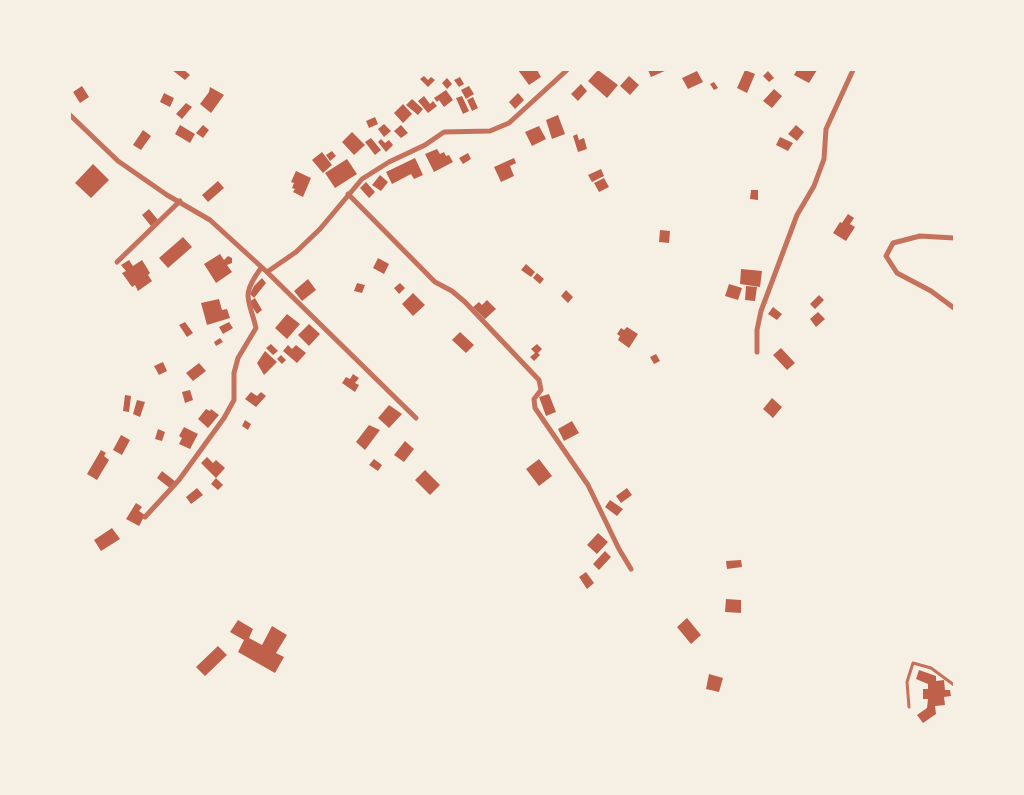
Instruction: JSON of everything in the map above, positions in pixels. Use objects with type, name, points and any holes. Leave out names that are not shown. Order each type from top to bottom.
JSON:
[{"type":"street","points":[[267,272],[296,252],[320,230],[362,179],[444,132],[490,131],[510,123],[567,70]]},
{"type":"street","points":[[757,352],[757,330],[761,311],[796,215],[814,186],[824,159],[826,129],[853,70]]},
{"type":"street","points":[[70,115],[118,160],[167,195],[210,220],[267,272],[416,418]]},
{"type":"street","points":[[348,194],[436,282],[452,291],[465,302],[539,380],[541,390],[534,399],[534,408],[588,485],[619,549],[631,569]]},
{"type":"street","points":[[117,262],[180,201]]},
{"type":"street","points":[[954,238],[920,236],[894,243],[886,256],[897,273],[930,290],[954,308]]},
{"type":"street","points":[[145,517],[168,494],[200,454],[234,400],[234,373],[238,358],[256,328],[247,304],[248,294],[251,281],[261,268]]},
{"type":"lane","points":[[909,706],[907,682],[913,663],[931,668],[954,685]]},
{"type":"building","points":[[172,70],[184,70],[190,75],[185,80]]},
{"type":"building","points":[[518,70],[537,70],[541,77],[529,85]]},
{"type":"building","points":[[598,70],[618,85],[607,98],[588,81]]},
{"type":"building","points":[[648,70],[667,70],[651,77]]},
{"type":"building","points":[[745,70],[755,74],[747,93],[737,88]]},
{"type":"building","points":[[797,70],[817,70],[809,83],[794,75]]},
{"type":"building","points":[[697,71],[703,82],[688,89],[682,78]]},
{"type":"building","points":[[768,71],[774,78],[769,82],[763,76]]},
{"type":"building","points":[[424,76],[428,80],[431,77],[435,80],[428,87],[420,79]]},
{"type":"building","points":[[629,76],[639,85],[630,95],[620,86]]},
{"type":"building","points":[[460,77],[464,84],[459,87],[454,80]]},
{"type":"building","points":[[447,78],[452,84],[447,89],[442,83]]},
{"type":"building","points":[[714,82],[718,88],[714,90],[710,84]]},
{"type":"building","points":[[581,84],[587,91],[578,101],[571,94]]},
{"type":"building","points":[[82,86],[89,97],[80,103],[73,92]]},
{"type":"building","points":[[469,86],[474,94],[466,99],[461,90]]},
{"type":"building","points":[[210,87],[224,95],[211,113],[200,104],[209,92]]},
{"type":"building","points":[[774,89],[782,96],[772,108],[763,101]]},
{"type":"building","points":[[446,90],[453,100],[444,107],[439,100],[437,102],[434,98]]},
{"type":"building","points":[[164,93],[174,98],[170,107],[160,102]]},
{"type":"building","points":[[518,93],[524,100],[515,109],[509,102]]},
{"type":"building","points":[[424,96],[430,104],[433,101],[437,106],[428,113],[418,101]]},
{"type":"building","points":[[462,96],[469,111],[463,114],[456,98]]},
{"type":"building","points":[[473,97],[478,108],[472,111],[467,100]]},
{"type":"building","points":[[412,99],[423,109],[418,115],[406,105]]},
{"type":"building","points":[[186,103],[192,107],[182,119],[176,114]]},
{"type":"building","points":[[403,104],[412,114],[403,123],[394,113]]},
{"type":"building","points":[[558,115],[565,134],[552,139],[546,120]]},
{"type":"building","points":[[375,117],[378,124],[369,128],[366,121]]},
{"type":"building","points":[[384,124],[391,131],[384,137],[378,129]]},
{"type":"building","points":[[180,125],[195,134],[190,143],[175,134]]},
{"type":"building","points":[[203,125],[209,130],[203,138],[196,133]]},
{"type":"building","points":[[401,125],[408,133],[401,138],[394,131]]},
{"type":"building","points":[[796,125],[804,132],[797,141],[788,134]]},
{"type":"building","points":[[539,126],[546,139],[532,146],[525,132]]},
{"type":"building","points":[[143,130],[151,136],[141,150],[133,145]]},
{"type":"building","points":[[352,132],[365,145],[354,155],[342,142]]},
{"type":"building","points":[[577,134],[579,140],[584,138],[587,149],[578,152],[573,136]]},
{"type":"building","points":[[780,137],[793,143],[788,151],[776,145]]},
{"type":"building","points":[[371,138],[381,150],[375,155],[365,142]]},
{"type":"building","points":[[381,139],[385,143],[389,140],[393,145],[386,152],[378,142]]},
{"type":"building","points":[[437,149],[440,154],[444,152],[446,156],[449,155],[453,162],[434,172],[425,154]]},
{"type":"building","points":[[332,151],[336,156],[330,161],[326,155]]},
{"type":"building","points":[[322,152],[332,165],[323,173],[312,160]]},
{"type":"building","points":[[468,153],[471,159],[463,164],[459,158]]},
{"type":"building","points":[[415,158],[423,175],[414,179],[411,174],[392,184],[386,172]]},
{"type":"building","points":[[514,158],[516,163],[510,166],[514,176],[501,182],[494,167]]},
{"type":"building","points":[[347,159],[357,174],[335,188],[325,173]]},
{"type":"building","points":[[93,164],[109,180],[91,198],[75,183]]},
{"type":"building","points":[[601,169],[604,176],[592,182],[588,175]]},
{"type":"building","points":[[296,171],[311,178],[303,197],[293,192],[295,189],[292,188],[294,183],[291,182]]},
{"type":"building","points":[[380,175],[388,182],[381,191],[372,185]]},
{"type":"building","points":[[604,178],[609,187],[599,192],[594,183]]},
{"type":"building","points":[[218,181],[224,188],[208,202],[202,195]]},
{"type":"building","points":[[366,182],[375,192],[369,198],[360,188]]},
{"type":"building","points":[[751,190],[758,190],[758,200],[750,199]]},
{"type":"building","points":[[149,209],[158,220],[151,226],[142,215]]},
{"type":"building","points":[[848,214],[854,218],[850,224],[855,227],[846,241],[833,233]]},
{"type":"building","points":[[660,230],[670,231],[669,243],[659,242]]},
{"type":"building","points":[[183,237],[192,247],[168,268],[159,258]]},
{"type":"building","points":[[220,254],[224,260],[228,256],[232,258],[232,263],[227,265],[232,272],[216,283],[204,264]]},
{"type":"building","points":[[378,258],[389,264],[384,274],[373,268]]},
{"type":"building","points":[[129,260],[133,266],[142,260],[150,273],[148,275],[152,281],[138,291],[135,285],[132,287],[122,273],[126,271],[121,265]]},
{"type":"building","points":[[526,264],[535,272],[531,277],[521,270]]},
{"type":"building","points":[[741,269],[762,271],[760,287],[740,284]]},
{"type":"building","points":[[537,273],[544,279],[540,284],[533,278]]},
{"type":"building","points":[[262,278],[266,283],[254,298],[250,294],[254,286]]},
{"type":"building","points":[[308,279],[316,290],[302,301],[294,291]]},
{"type":"building","points":[[357,283],[365,285],[362,293],[354,291]]},
{"type":"building","points":[[400,283],[405,288],[399,294],[394,288]]},
{"type":"building","points":[[729,284],[742,288],[738,300],[725,296]]},
{"type":"building","points":[[746,286],[757,287],[755,301],[745,300]]},
{"type":"building","points":[[566,290],[573,297],[568,303],[561,296]]},
{"type":"building","points":[[413,293],[425,305],[413,316],[402,304]]},
{"type":"building","points":[[819,295],[824,300],[815,309],[810,304]]},
{"type":"building","points":[[255,298],[262,310],[257,314],[249,302]]},
{"type":"building","points":[[219,299],[222,310],[227,309],[230,318],[207,325],[201,303]]},
{"type":"building","points":[[487,300],[496,309],[485,319],[473,307],[479,302],[482,305]]},
{"type":"building","points":[[773,307],[782,314],[777,320],[768,314]]},
{"type":"building","points":[[818,312],[825,319],[816,327],[810,319]]},
{"type":"building","points":[[287,314],[300,324],[287,339],[275,328]]},
{"type":"building","points":[[185,322],[193,333],[187,337],[179,325]]},
{"type":"building","points":[[229,322],[233,328],[223,334],[219,327]]},
{"type":"building","points":[[309,324],[320,334],[309,346],[298,335]]},
{"type":"building","points":[[627,327],[638,334],[629,348],[618,340],[620,336],[617,334],[621,328],[624,330]]},
{"type":"building","points":[[460,332],[474,345],[466,353],[452,340]]},
{"type":"building","points":[[220,338],[223,342],[216,346],[214,342]]},
{"type":"building","points":[[271,344],[278,351],[273,355],[266,348]]},
{"type":"building","points":[[537,344],[542,349],[538,353],[540,355],[534,361],[530,357],[535,353],[531,349]]},
{"type":"building","points":[[288,345],[292,349],[296,345],[306,353],[297,363],[283,351]]},
{"type":"building","points":[[781,348],[795,363],[787,370],[773,355]]},
{"type":"building","points":[[265,351],[277,362],[264,375],[257,363]]},
{"type":"building","points":[[656,354],[660,361],[654,364],[650,357]]},
{"type":"building","points":[[281,355],[286,360],[282,364],[277,359]]},
{"type":"building","points":[[163,362],[167,371],[159,375],[154,366]]},
{"type":"building","points":[[199,363],[206,371],[193,381],[186,373]]},
{"type":"building","points":[[353,374],[359,378],[355,383],[359,385],[355,392],[342,383],[346,377],[350,379]]},
{"type":"building","points":[[190,390],[193,400],[185,403],[182,392]]},
{"type":"building","points":[[251,392],[257,396],[261,392],[266,396],[256,407],[245,399]]},
{"type":"building","points":[[549,394],[556,412],[546,416],[539,397]]},
{"type":"building","points":[[125,395],[131,396],[129,412],[123,411]]},
{"type":"building","points":[[772,398],[782,407],[773,418],[763,409]]},
{"type":"building","points":[[137,400],[145,402],[140,417],[133,414]]},
{"type":"building","points":[[389,405],[402,414],[389,428],[378,418]]},
{"type":"building","points":[[206,409],[210,411],[211,409],[219,415],[208,428],[198,419]]},
{"type":"building","points":[[245,420],[251,424],[248,430],[242,426]]},
{"type":"building","points":[[572,421],[579,433],[564,441],[558,429]]},
{"type":"building","points":[[369,425],[380,430],[365,450],[356,442]]},
{"type":"building","points":[[184,427],[198,434],[190,449],[179,444],[182,438],[179,436]]},
{"type":"building","points":[[158,429],[165,432],[162,441],[155,439]]},
{"type":"building","points":[[121,435],[130,440],[122,455],[113,450]]},
{"type":"building","points":[[405,441],[414,449],[404,462],[394,455]]},
{"type":"building","points":[[101,450],[106,453],[104,456],[109,460],[97,480],[87,474]]},
{"type":"building","points":[[207,457],[213,463],[216,460],[225,468],[216,478],[201,463]]},
{"type":"building","points":[[374,459],[382,465],[378,471],[369,465]]},
{"type":"building","points":[[539,459],[552,476],[539,486],[526,469]]},
{"type":"building","points":[[425,470],[440,485],[430,495],[415,480]]},
{"type":"building","points":[[162,471],[176,482],[171,489],[157,478]]},
{"type":"building","points":[[216,478],[223,485],[218,490],[211,484]]},
{"type":"building","points":[[197,488],[203,495],[191,504],[186,497]]},
{"type":"building","points":[[627,488],[632,495],[621,503],[616,496]]},
{"type":"building","points":[[610,500],[623,509],[617,516],[605,507]]},
{"type":"building","points":[[136,503],[142,507],[139,511],[145,515],[139,526],[126,519]]},
{"type":"building","points":[[112,528],[120,539],[101,551],[94,540]]},
{"type":"building","points":[[598,533],[608,542],[597,554],[587,545]]},
{"type":"building","points":[[605,551],[611,557],[599,570],[593,564]]},
{"type":"building","points":[[741,560],[742,567],[727,569],[726,561]]},
{"type":"building","points":[[586,572],[594,583],[587,589],[579,577]]},
{"type":"building","points":[[726,599],[741,600],[741,613],[725,612]]},
{"type":"building","points":[[687,618],[701,635],[691,644],[677,627]]},
{"type":"building","points":[[238,620],[253,629],[249,638],[262,645],[272,626],[287,635],[276,653],[284,657],[275,673],[238,652],[244,640],[230,632]]},
{"type":"building","points":[[218,646],[227,655],[205,676],[196,667]]},
{"type":"building","points":[[919,670],[936,676],[936,681],[944,680],[945,690],[950,690],[951,696],[944,697],[945,705],[935,706],[936,714],[923,723],[917,715],[927,708],[928,699],[923,699],[923,689],[928,689],[928,684],[916,679]]},
{"type":"building","points":[[709,674],[723,678],[719,692],[706,689]]}]
